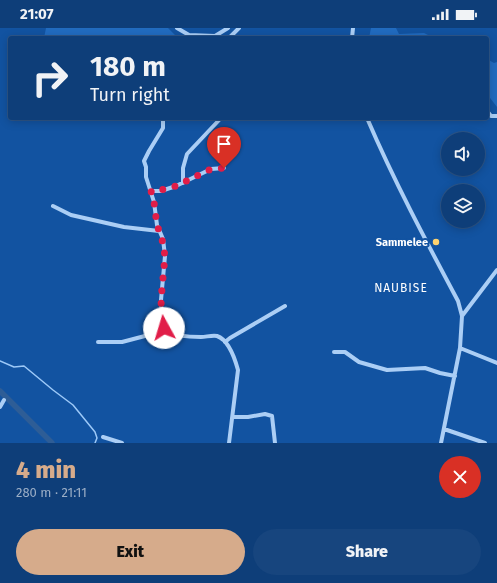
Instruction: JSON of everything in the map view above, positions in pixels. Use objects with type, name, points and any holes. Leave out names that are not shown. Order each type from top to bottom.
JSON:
[{"type":"street","points":[[177,28],[189,35],[215,36],[228,28]]},
{"type":"street","points":[[231,36],[239,28]]},
{"type":"street","points":[[489,116],[497,116]]},
{"type":"street","points":[[163,120],[164,128],[144,161],[146,167],[146,177],[154,202],[157,225],[162,239],[165,256],[161,300],[162,323],[164,331]]},
{"type":"street","points":[[183,183],[183,168],[187,154],[219,120]]},
{"type":"street","points":[[368,120],[414,216],[458,301],[462,316],[460,348],[441,443]]},
{"type":"street","points":[[151,191],[161,190],[183,183],[211,169],[224,168]]},
{"type":"street","points":[[53,206],[71,215],[124,227],[159,231]]},
{"type":"street","points":[[462,316],[497,270]]},
{"type":"street","points":[[225,342],[285,306]]},
{"type":"street","points":[[98,342],[122,342],[164,331],[180,336],[216,336],[225,342],[229,347],[238,370],[230,442]]},
{"type":"street","points":[[460,348],[497,363]]},
{"type":"street","points":[[334,352],[345,352],[359,362],[387,370],[425,368],[455,376]]},
{"type":"street","points":[[0,406],[4,400]]},
{"type":"street","points":[[232,418],[265,414],[272,416],[275,443]]},
{"type":"street","points":[[444,429],[485,443]]},
{"type":"street","points":[[103,437],[122,443]]},
{"type":"shaded area","points":[[46,28],[168,28],[176,36],[44,36]]},
{"type":"shaded area","points":[[371,28],[396,28],[399,34],[424,33],[430,36],[369,36]]},
{"type":"shaded area","points":[[489,60],[494,63],[497,62],[497,107],[489,97]]},
{"type":"waterway","points":[[0,361],[14,367],[24,366],[73,405],[95,432],[97,438],[95,443]]},
{"type":"waterway","points":[[0,391],[52,443]]},
{"type":"place","name":"Sammelee","points":[[436,242]]},
{"type":"district","name":"NAUBISE","points":[[401,288]]},
{"type":"route","points":[[164,328],[162,323],[161,300],[165,256],[162,239],[157,225],[151,191],[176,186],[211,169],[224,168]]}]
